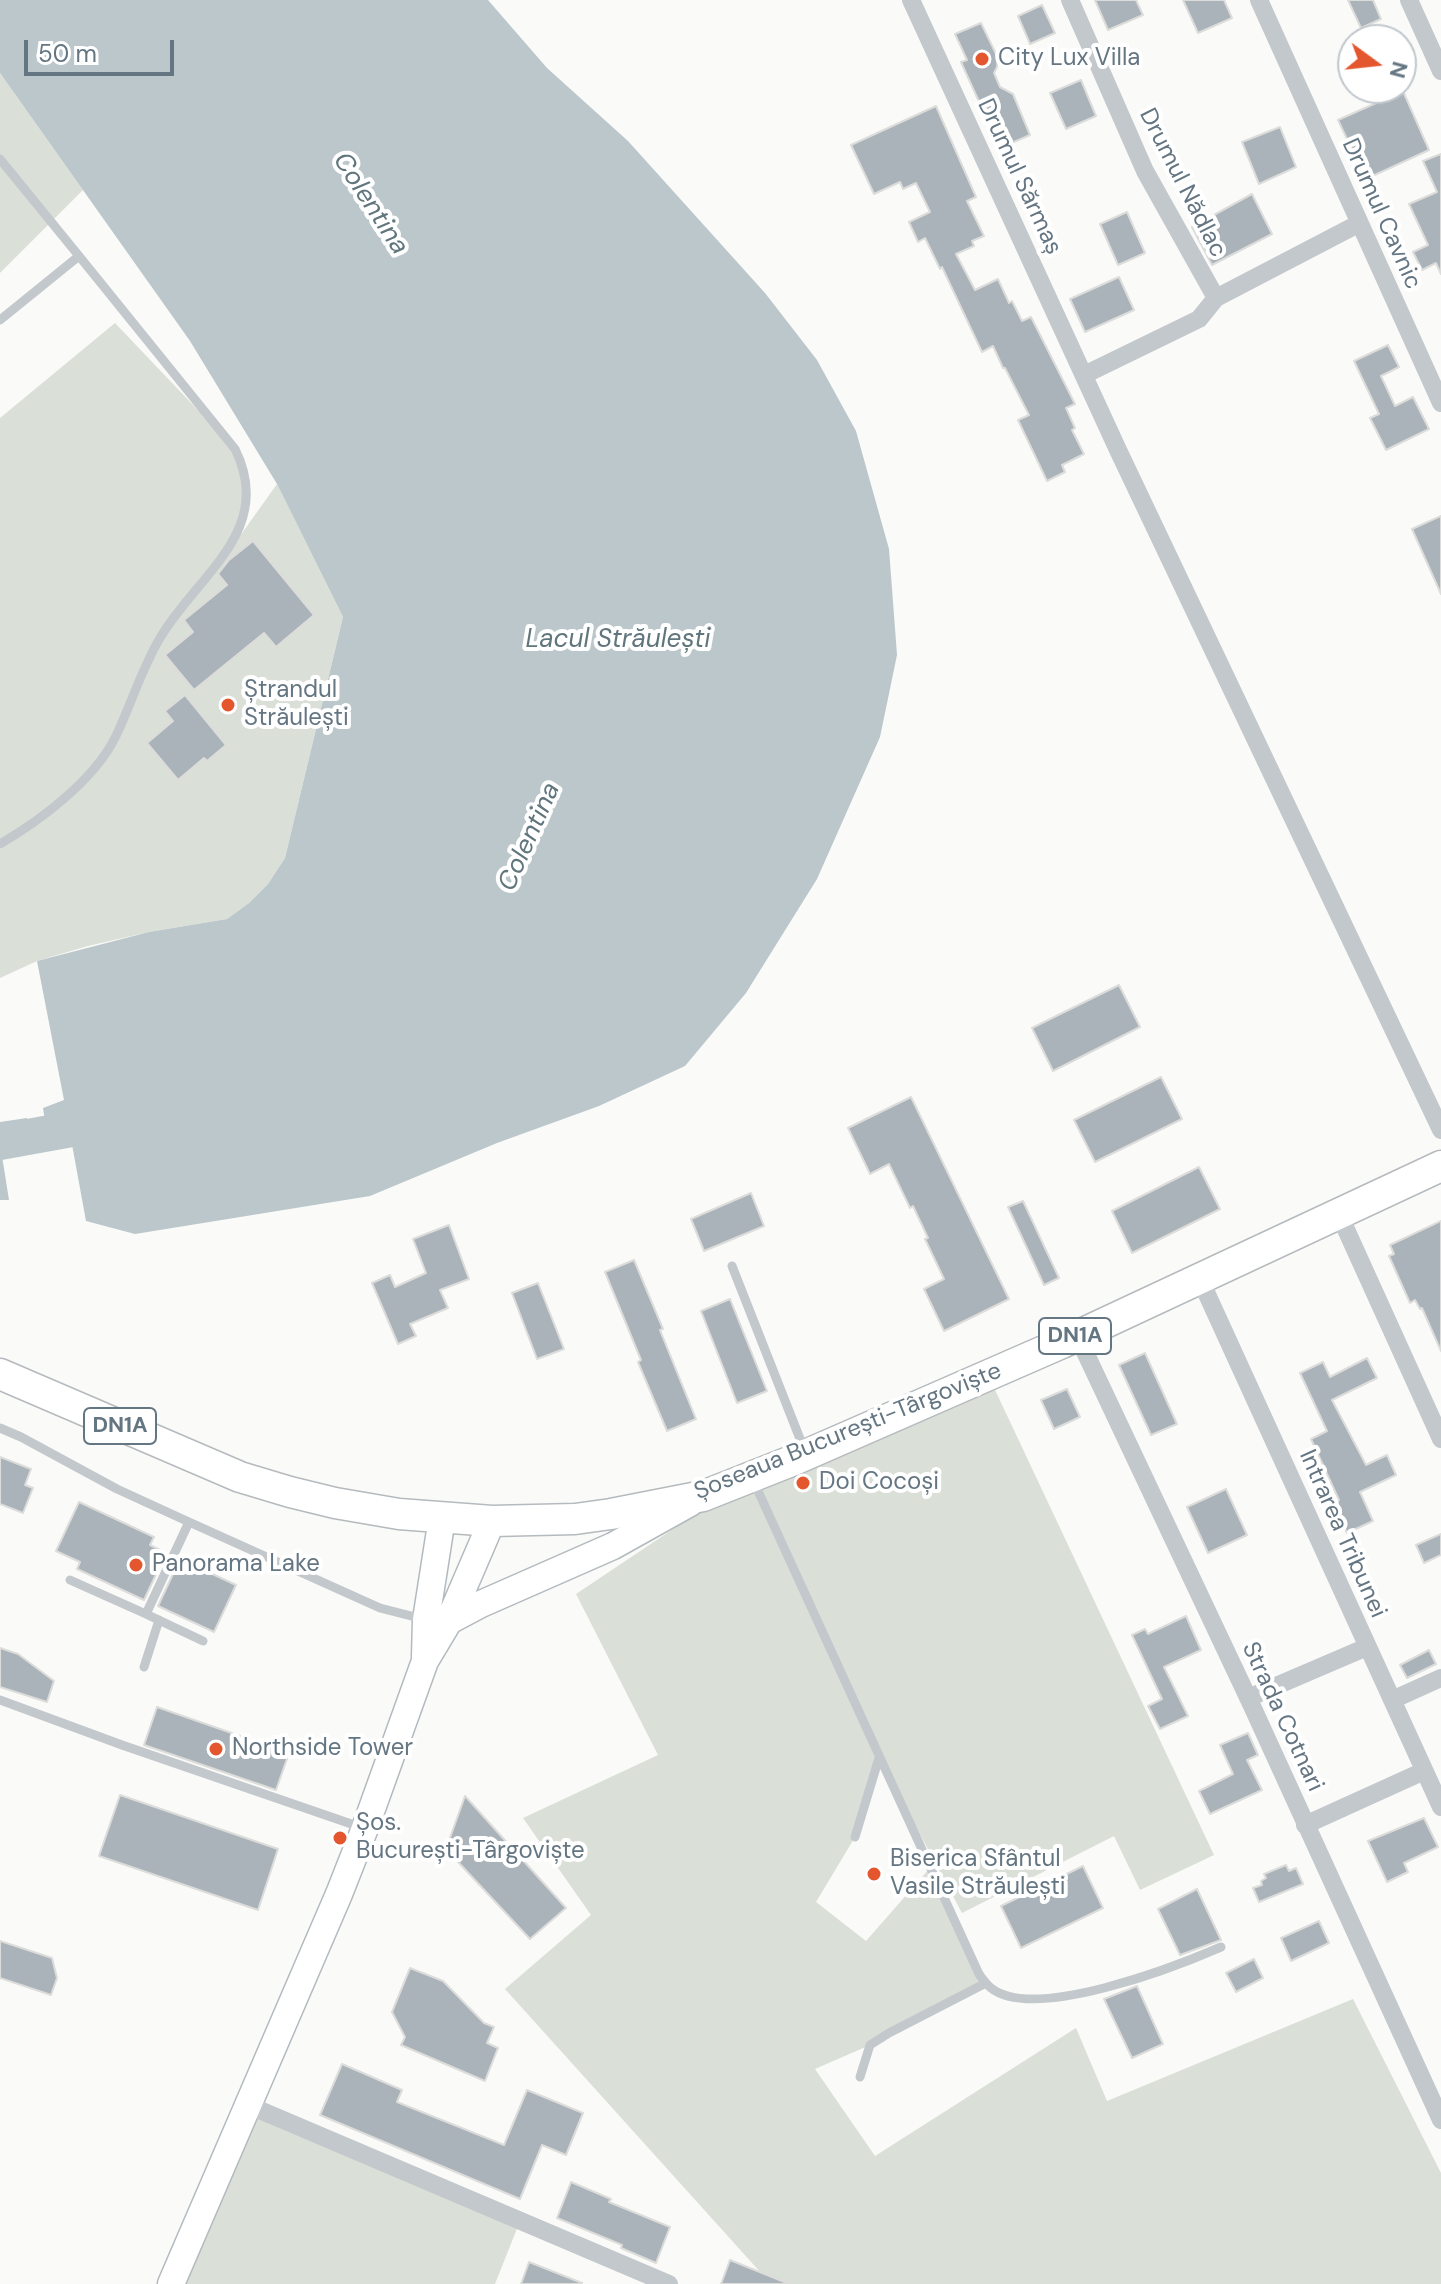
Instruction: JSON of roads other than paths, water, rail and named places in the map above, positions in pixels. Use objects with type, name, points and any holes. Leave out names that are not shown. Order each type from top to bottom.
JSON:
[{"type":"main road","name":"Șoseaua București-Târgoviște","points":[[0,1374],[240,1477],[290,1492],[373,1511],[442,1518],[492,1521],[575,1519],[703,1496],[806,1455],[1077,1335],[1441,1166]]},
{"type":"main road","points":[[438,1620],[613,1546],[703,1496]]},
{"type":"main road","points":[[438,1620],[442,1518]]},
{"type":"main road","points":[[171,2284],[303,1981],[365,1828],[438,1620],[492,1521]]},
{"type":"street","name":"Drumul Sărmaș","points":[[911,0],[1118,450],[1441,1130]]},
{"type":"street","name":"Drumul Nădlac","points":[[1070,0],[1145,171],[1216,298]]},
{"type":"street","name":"Drumul Cavnic","points":[[1259,0],[1441,403]]},
{"type":"street","points":[[1409,0],[1441,71]]},
{"type":"street","points":[[1084,375],[1199,319],[1216,298],[1358,224]]},
{"type":"street","points":[[1339,1214],[1441,1439]]},
{"type":"street","name":"Intrarea Tribunei","points":[[1200,1279],[1441,1807]]},
{"type":"street","name":"Strada Cotnari","points":[[1077,1335],[1248,1698],[1441,2120]]},
{"type":"street","points":[[1248,1698],[1367,1647]]},
{"type":"street","points":[[1392,1700],[1441,1678]]},
{"type":"street","points":[[1305,1825],[1424,1771]]},
{"type":"street","points":[[248,2105],[669,2284]]},
{"type":"lane","points":[[0,159],[235,449],[244,471],[247,497],[239,533],[227,553],[160,637],[114,739],[100,761],[36,821],[0,844]]},
{"type":"lane","points":[[0,320],[79,256]]},
{"type":"lane","points":[[732,1266],[806,1455]]},
{"type":"lane","points":[[0,1428],[117,1489],[380,1608],[438,1620]]},
{"type":"lane","points":[[751,1477],[979,1974],[991,1989],[1035,1999],[1062,1997],[1161,1972],[1221,1947]]},
{"type":"lane","points":[[146,1614],[189,1522]]},
{"type":"lane","points":[[70,1580],[203,1641]]},
{"type":"lane","points":[[144,1667],[159,1620]]},
{"type":"lane","points":[[0,1700],[365,1828]]},
{"type":"lane","points":[[855,1837],[879,1758]]},
{"type":"lane","points":[[860,2077],[870,2045],[986,1983]]},
{"type":"water","name":"Lacul Străulești","points":[[0,0],[488,0],[547,68],[628,141],[765,293],[817,360],[856,431],[889,549],[897,655],[880,737],[817,879],[746,993],[685,1066],[599,1106],[497,1143],[370,1196],[135,1234],[86,1221],[71,1139],[48,1142],[43,1108],[64,1100],[37,961],[149,932],[227,919],[268,884],[285,858],[343,617],[277,484],[190,341],[0,73]]},
{"type":"water","points":[[27,1118],[33,1151],[2,1156],[9,1200],[0,1200],[0,1122]]},
{"type":"waterway","name":"Colentina","points":[[0,1142],[94,1125]]},
{"type":"place","name":"City Lux Villa","points":[[982,59]]},
{"type":"place","name":"Ștrandul Străulești","points":[[228,705]]},
{"type":"place","name":"Doi Cocoși","points":[[803,1483]]},
{"type":"place","name":"Panorama Lake","points":[[136,1565]]},
{"type":"place","name":"Northside Tower","points":[[216,1749]]},
{"type":"place","name":"Șos. București-Târgoviște","points":[[340,1838]]},
{"type":"place","name":"Biserica Sfântul Vasile Străulești","points":[[874,1874]]}]
